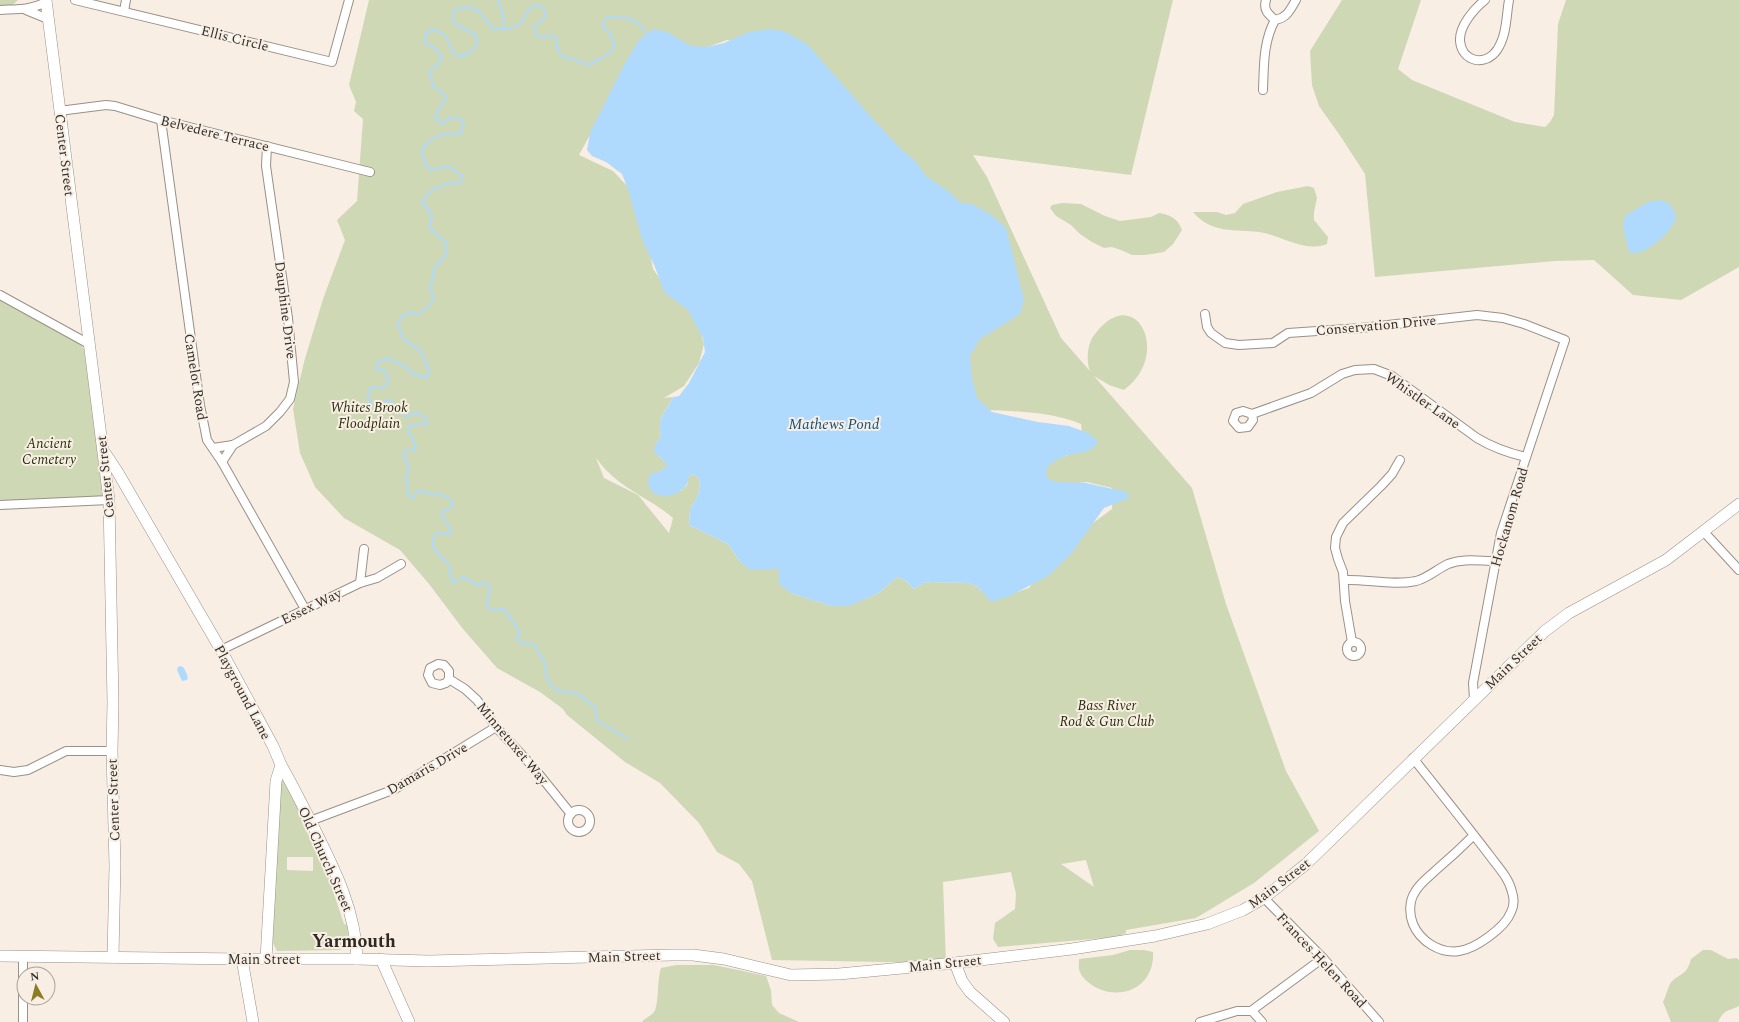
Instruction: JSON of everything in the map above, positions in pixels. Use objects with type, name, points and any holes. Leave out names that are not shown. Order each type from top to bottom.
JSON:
[{"type":"main road","name":"Center Street","points":[[46,1],[109,500],[115,865],[113,956]]},
{"type":"main road","name":"Playground Lane","points":[[104,452],[121,477],[221,650],[273,746],[281,765]]},
{"type":"main road","name":"Main Street","points":[[0,956],[381,959],[429,961],[693,955],[724,959],[791,975],[839,974],[955,963],[1072,949],[1186,930],[1225,918],[1264,898],[1311,859],[1537,638],[1557,621],[1666,560],[1739,504]]},
{"type":"main road","name":"Old Church Street","points":[[281,765],[338,880],[350,911],[356,939],[357,959]]},
{"type":"main road","points":[[266,959],[276,781],[281,765]]},
{"type":"main road","points":[[242,959],[253,1022]]},
{"type":"main road","points":[[381,959],[409,1022]]},
{"type":"main road","points":[[955,963],[962,981],[970,992],[1004,1022]]},
{"type":"street","name":"Ellis Circle","points":[[75,0],[332,62],[349,0]]},
{"type":"street","points":[[124,11],[126,0]]},
{"type":"street","points":[[1266,0],[1264,6],[1275,20]]},
{"type":"street","points":[[1275,20],[1283,19],[1289,13],[1296,0]]},
{"type":"street","points":[[1485,0],[1471,14],[1462,28],[1460,39],[1461,49],[1465,56],[1472,59],[1481,60],[1490,57],[1496,50],[1506,26],[1509,0]]},
{"type":"street","points":[[0,10],[34,8],[46,1]]},
{"type":"street","points":[[25,9],[48,19]]},
{"type":"street","points":[[1263,90],[1268,32],[1275,20]]},
{"type":"street","name":"Belvedere Terrace","points":[[59,111],[106,105],[370,172]]},
{"type":"street","name":"Camelot Road","points":[[161,120],[200,405],[207,440],[222,462],[305,609]]},
{"type":"street","name":"Dauphine Drive","points":[[222,462],[233,446],[266,426],[280,412],[290,399],[294,382],[288,318],[266,166],[267,146]]},
{"type":"street","points":[[0,295],[89,344]]},
{"type":"street","name":"Conservation Drive","points":[[1205,314],[1207,327],[1211,333],[1226,343],[1239,345],[1273,343],[1288,332],[1361,328],[1477,316],[1503,318],[1524,324],[1565,340]]},
{"type":"street","name":"Hockanom Road","points":[[1474,699],[1473,683],[1494,561],[1501,533],[1565,340]]},
{"type":"street","name":"Whistler Lane","points":[[1252,414],[1311,394],[1342,374],[1355,370],[1374,370],[1392,376],[1477,438],[1510,454],[1526,457]]},
{"type":"street","name":"Dauphine Drive","points":[[213,448],[233,446]]},
{"type":"street","points":[[1352,642],[1345,601],[1344,580],[1335,548],[1339,532],[1351,514],[1392,474],[1400,460]]},
{"type":"street","points":[[0,505],[109,500]]},
{"type":"street","points":[[1704,532],[1739,570]]},
{"type":"street","points":[[360,582],[364,548]]},
{"type":"street","points":[[1344,580],[1385,582],[1414,581],[1430,575],[1455,561],[1494,561]]},
{"type":"street","name":"Essex Way","points":[[221,650],[360,582],[377,578],[401,564]]},
{"type":"street","name":"Minnetuxet Way","points":[[449,679],[465,689],[476,700],[496,727],[534,768],[571,814]]},
{"type":"street","name":"Damaris Drive","points":[[310,821],[395,789],[496,727]]},
{"type":"street","points":[[0,770],[14,772],[28,770],[63,752],[112,751]]},
{"type":"street","points":[[1413,758],[1474,835],[1509,882],[1513,896],[1512,909],[1508,918],[1498,929],[1474,946],[1459,951],[1443,950],[1428,943],[1417,931],[1412,921],[1411,902],[1419,887],[1474,835]]},
{"type":"street","name":"Frances Helen Road","points":[[1264,898],[1323,958],[1379,1022]]},
{"type":"street","points":[[23,956],[23,1022]]},
{"type":"street","points":[[1251,1011],[1323,958]]},
{"type":"street","points":[[1200,1022],[1237,1011],[1254,1012],[1262,1022]]},
{"type":"green space","points":[[0,0],[18,0],[12,6],[0,7]]},
{"type":"green space","name":"Bass River Rod & Gun Club","points":[[369,0],[1173,0],[1131,175],[973,155],[987,177],[1061,338],[1090,371],[1088,357],[1090,342],[1095,334],[1110,320],[1123,315],[1135,319],[1143,329],[1147,342],[1146,359],[1138,375],[1124,390],[1109,385],[1094,376],[1192,488],[1226,604],[1286,771],[1319,831],[1254,883],[1196,918],[1126,930],[1126,933],[1117,937],[998,947],[993,939],[995,923],[1015,909],[1016,894],[1011,872],[943,882],[946,963],[772,960],[752,881],[739,864],[717,852],[699,823],[660,783],[625,762],[567,715],[563,709],[540,692],[497,668],[463,629],[429,584],[400,550],[344,518],[315,487],[300,453],[293,409],[304,362],[323,299],[345,240],[337,220],[357,201],[363,119],[354,111],[356,102],[349,85]],"holes":[[[642,40],[694,52],[727,40],[765,47],[948,194],[961,385],[985,410],[1046,415],[1081,424],[1083,443],[1068,455],[1045,463],[1037,499],[1071,484],[1087,482],[1112,488],[1113,492],[1112,509],[1074,537],[1045,565],[1029,588],[1006,596],[988,598],[978,587],[969,583],[931,582],[924,583],[914,589],[906,581],[897,577],[879,593],[867,598],[831,606],[791,593],[779,576],[779,569],[750,569],[741,563],[728,544],[689,525],[690,509],[700,489],[699,478],[693,474],[689,476],[687,485],[681,491],[659,472],[669,465],[659,457],[656,443],[661,437],[660,424],[662,415],[673,397],[664,398],[684,386],[699,363],[704,344],[700,329],[684,303],[660,279],[653,269],[650,253],[629,188],[613,171],[579,155]],[[596,458],[613,477],[673,518],[669,533],[638,495],[604,478]],[[1086,860],[1094,887],[1061,864]]]},
{"type":"green space","points":[[1342,0],[1421,0],[1398,69],[1412,80],[1515,122],[1545,127],[1554,115],[1558,24],[1566,0],[1739,0],[1739,267],[1681,300],[1633,295],[1594,260],[1555,261],[1375,277],[1365,174],[1319,106],[1312,85],[1310,51]]},
{"type":"green space","points":[[1308,186],[1314,188],[1317,198],[1314,220],[1328,237],[1327,244],[1318,246],[1301,245],[1259,232],[1215,227],[1200,219],[1193,212],[1217,212],[1226,215],[1235,213],[1243,204],[1277,192]]},
{"type":"green space","points":[[1062,203],[1081,204],[1105,216],[1120,221],[1151,217],[1159,213],[1170,216],[1176,220],[1182,230],[1173,244],[1164,252],[1145,255],[1132,255],[1112,247],[1104,248],[1080,234],[1071,225],[1056,216],[1050,208],[1052,205]]},
{"type":"green space","name":"Ancient Cemetery","points":[[0,299],[79,343],[84,349],[97,437],[103,488],[102,497],[0,503]]},
{"type":"green space","points":[[282,779],[305,821],[303,824],[327,873],[344,924],[347,925],[347,939],[345,945],[340,950],[277,951],[272,941],[279,783]],"holes":[[[287,857],[313,857],[313,871],[287,870]]]},
{"type":"green space","points":[[1130,950],[1144,950],[1153,952],[1149,974],[1136,988],[1117,992],[1106,991],[1089,983],[1084,979],[1079,971],[1079,959],[1113,955]]},
{"type":"green space","points":[[1703,950],[1711,950],[1728,959],[1737,958],[1739,961],[1739,1006],[1725,1012],[1718,1022],[1671,1022],[1663,1002],[1669,986],[1672,981],[1686,970],[1691,959]]},
{"type":"green space","points":[[676,965],[714,965],[766,976],[771,990],[772,1005],[779,1013],[799,1022],[642,1022],[656,1009],[661,968]]},
{"type":"water","name":"Mathews Pond","points":[[654,29],[667,32],[691,46],[707,47],[724,43],[749,32],[771,29],[786,32],[808,45],[871,117],[899,147],[917,163],[926,176],[948,191],[961,203],[972,204],[993,216],[1006,228],[1024,300],[1020,314],[980,339],[970,356],[972,379],[977,398],[992,412],[1038,422],[1069,426],[1088,433],[1098,441],[1096,445],[1084,452],[1060,458],[1047,467],[1046,477],[1055,482],[1086,483],[1127,492],[1129,498],[1104,508],[1071,554],[1048,576],[1010,596],[991,602],[978,587],[969,583],[931,582],[924,583],[914,589],[906,581],[897,577],[879,593],[849,606],[831,606],[791,593],[779,584],[779,569],[750,570],[741,563],[728,544],[689,525],[690,509],[700,489],[699,478],[693,474],[689,476],[688,482],[683,489],[669,496],[658,495],[650,489],[648,480],[652,473],[659,472],[668,465],[654,452],[656,443],[661,437],[660,423],[662,415],[673,397],[679,396],[689,383],[705,352],[703,338],[688,310],[664,292],[655,267],[642,239],[628,189],[622,174],[606,162],[592,156],[587,150],[590,133],[624,65],[639,40]]},
{"type":"water","points":[[1661,200],[1667,202],[1671,206],[1676,216],[1670,229],[1650,247],[1635,253],[1629,252],[1623,227],[1625,216],[1648,202]]},
{"type":"water","points":[[181,666],[184,668],[188,677],[187,680],[182,681],[177,670],[178,667]]},
{"type":"waterway","points":[[498,0],[504,17],[503,29],[494,29],[474,8],[469,7],[453,11],[453,21],[458,26],[475,34],[478,43],[472,51],[461,57],[453,53],[447,38],[435,29],[426,33],[425,43],[432,46],[442,56],[438,64],[430,71],[433,86],[444,94],[446,99],[439,108],[435,118],[442,124],[450,118],[459,118],[464,124],[460,134],[438,136],[426,144],[422,149],[425,164],[431,170],[448,166],[463,176],[461,182],[443,185],[434,189],[422,203],[432,214],[430,228],[446,243],[446,255],[434,268],[431,287],[433,300],[425,310],[418,314],[411,313],[402,316],[398,324],[402,336],[409,344],[420,349],[429,371],[427,378],[413,374],[405,366],[387,358],[377,363],[376,369],[383,370],[388,376],[387,385],[382,388],[372,387],[369,390],[368,400],[374,407],[378,407],[388,400],[407,417],[416,412],[427,419],[426,425],[417,424],[409,426],[408,431],[416,446],[414,450],[404,452],[404,457],[409,468],[406,477],[408,487],[407,494],[413,498],[418,491],[443,495],[453,503],[452,507],[442,512],[443,518],[451,529],[450,534],[437,533],[433,538],[433,547],[449,565],[452,582],[456,582],[463,577],[478,585],[483,583],[488,584],[490,589],[487,605],[490,610],[504,609],[520,632],[517,639],[520,643],[534,644],[545,663],[547,680],[558,692],[564,691],[575,693],[584,698],[596,709],[597,721],[629,739]]},
{"type":"waterway","points":[[503,29],[512,28],[522,22],[528,10],[533,6],[541,6],[545,11],[545,17],[534,26],[535,34],[540,37],[553,36],[557,40],[558,49],[561,55],[567,58],[576,59],[581,63],[589,65],[610,53],[615,45],[609,32],[604,29],[603,24],[606,18],[619,17],[635,21],[640,24],[646,35]]},
{"type":"district","name":"Yarmouth","points":[[354,941]]},
{"type":"park label","name":"Whites Brook Floodplain","points":[[369,416]]}]
